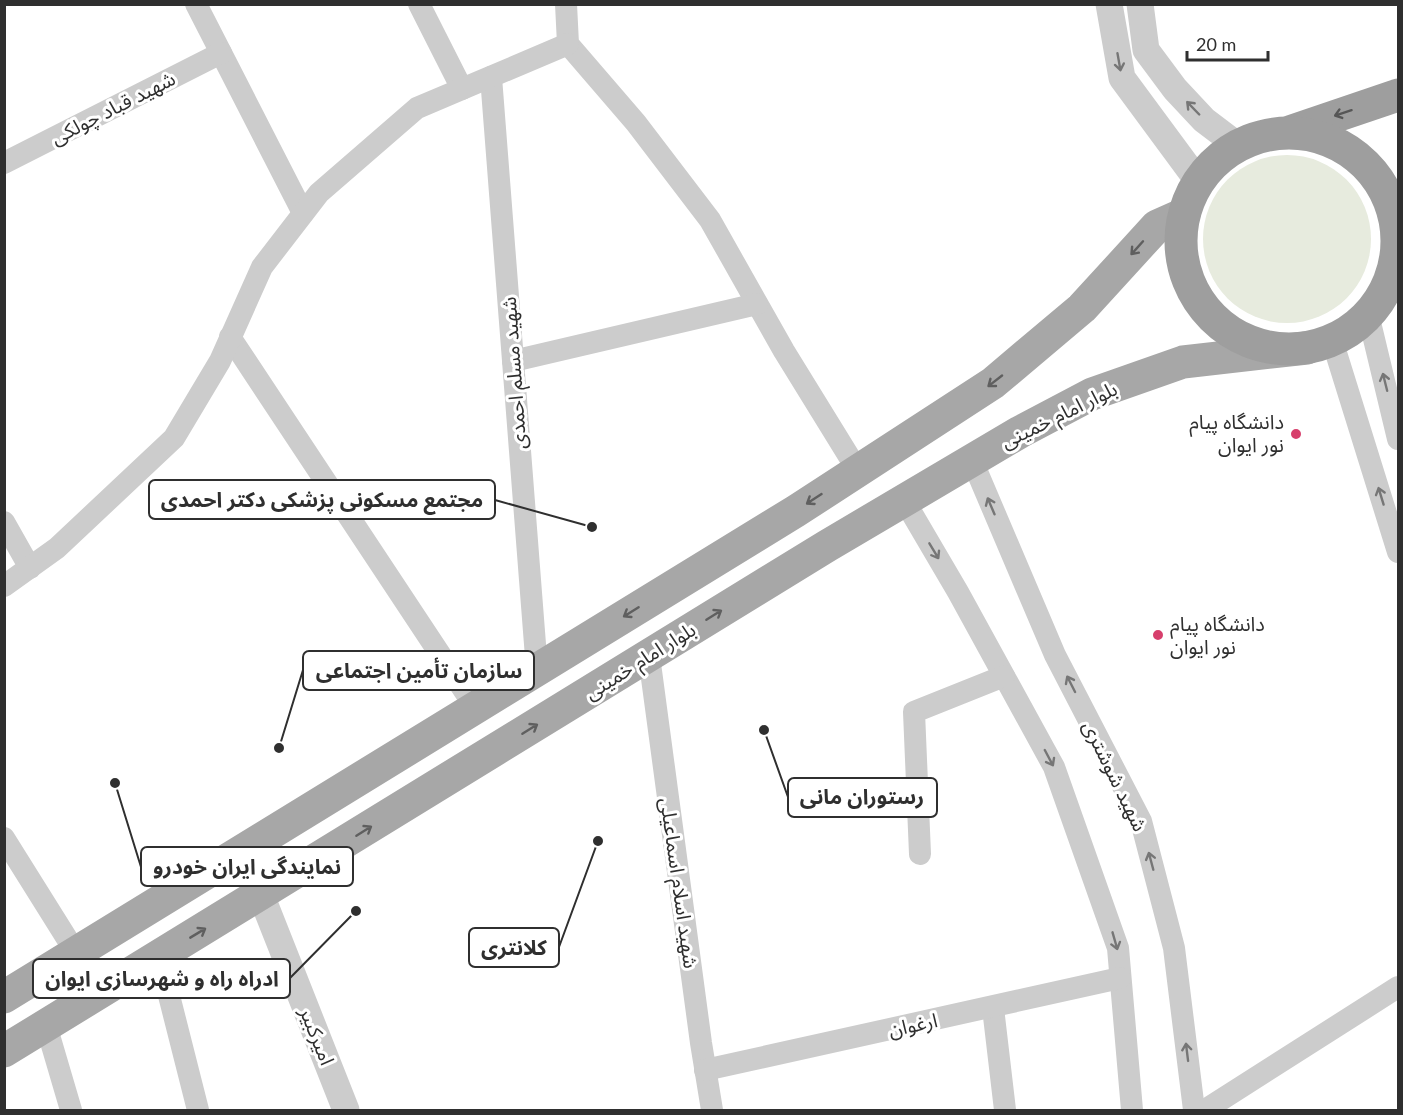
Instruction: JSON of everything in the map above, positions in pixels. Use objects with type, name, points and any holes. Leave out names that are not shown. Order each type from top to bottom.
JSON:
[{"type":"highway","points":[[1288,132],[1324,138],[1355,155],[1379,181],[1394,214],[1397,250],[1393,278],[1368,314],[1351,329],[1319,344],[1271,348],[1238,336],[1209,315],[1190,285],[1181,250],[1184,214],[1198,181],[1216,160],[1238,145],[1262,135],[1288,132],[1398,95]]},
{"type":"main road","points":[[4,997],[858,471],[993,383],[1082,308],[1157,226],[1184,214]]},
{"type":"main road","name":"بلوار امام خمینی","points":[[4,1051],[904,500],[1020,432],[1092,394],[1183,362],[1319,344]]},
{"type":"street","points":[[196,4],[303,213]]},
{"type":"street","points":[[419,4],[462,89]]},
{"type":"street","points":[[566,4],[568,44],[636,123],[710,220],[784,351],[858,471]]},
{"type":"street","points":[[1109,4],[1122,78],[1198,181]]},
{"type":"street","points":[[1140,4],[1146,50],[1175,89],[1197,112],[1238,145]]},
{"type":"street","points":[[4,586],[57,548],[174,438],[220,361],[261,267],[319,193],[417,108],[568,44]]},
{"type":"street","name":"شهید قباد چولکی","points":[[4,163],[221,53]]},
{"type":"street","name":"شهید مسلم احمدی","points":[[491,77],[537,670]]},
{"type":"street","points":[[513,361],[757,304]]},
{"type":"street","points":[[1368,314],[1398,439]]},
{"type":"street","points":[[230,337],[475,707]]},
{"type":"street","points":[[1319,344],[1398,552]]},
{"type":"street","name":"شهید شوشتری","points":[[972,460],[1055,655],[1141,821],[1174,948],[1194,1110]]},
{"type":"street","points":[[904,500],[958,592],[1054,767],[1118,948],[1132,1110]]},
{"type":"street","points":[[4,522],[30,568]]},
{"type":"street","name":"شهید اسلام اسماعیلی","points":[[648,656],[712,1110]]},
{"type":"street","points":[[920,854],[914,712],[1004,676]]},
{"type":"street","points":[[4,838],[76,953]]},
{"type":"street","name":"امیرکبیر","points":[[261,895],[346,1110]]},
{"type":"street","points":[[159,956],[198,1110]]},
{"type":"street","name":"ارغوان","points":[[705,1070],[993,1008],[1120,978]]},
{"type":"street","points":[[1205,1110],[1398,987]]},
{"type":"street","points":[[993,1008],[1005,1110]]},
{"type":"street","points":[[46,1025],[71,1110]]},
{"type":"shaded area","points":[[1287,155],[1303,156],[1319,161],[1347,179],[1365,207],[1370,223],[1370,255],[1365,271],[1347,299],[1319,317],[1303,322],[1287,323],[1271,322],[1255,317],[1227,299],[1209,271],[1204,255],[1203,239],[1204,223],[1209,207],[1227,179],[1255,161],[1271,156]]},
{"type":"place","name":"دانشگاه پیام‌ نور ایوان","points":[[1296,434]]},
{"type":"place","name":"مجتمع مسکونی پزشکی دکتر احمدی","points":[[592,527]]},
{"type":"place","name":"دانشگاه پیام نور ایوان","points":[[1158,635]]},
{"type":"place","name":"رستوران مانی","points":[[764,730]]},
{"type":"place","name":"سازمان تأمین اجتماعی","points":[[279,748]]},
{"type":"place","name":"نمایندگی ایران خودرو","points":[[115,783]]},
{"type":"place","name":"کلانتری","points":[[598,841]]},
{"type":"place","name":"ادراه راه و شهرسازی ایوان","points":[[356,911]]}]
